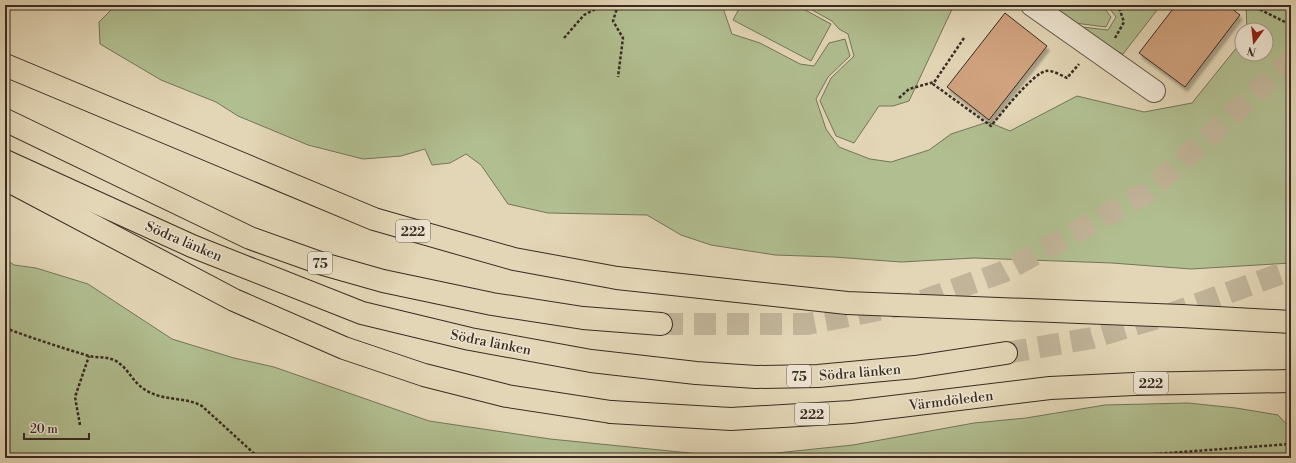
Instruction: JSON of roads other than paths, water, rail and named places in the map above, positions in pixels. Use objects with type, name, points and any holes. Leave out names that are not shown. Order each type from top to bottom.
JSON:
[{"type":"main road","name":"222","points":[[5,65],[374,219],[514,259],[617,278],[847,303],[1181,316],[1291,322]]},
{"type":"main road","name":"Södra länken","points":[[5,120],[250,238],[323,264],[382,281],[492,304],[583,318],[660,324]]},
{"type":"main road","name":"Södra länken","points":[[5,161],[192,246],[362,313],[470,339],[591,361],[696,373],[756,377],[818,376],[915,367],[1006,353]]},
{"type":"main road","name":"Värmdöleden","points":[[5,179],[234,300],[344,348],[424,375],[508,396],[611,412],[731,419],[851,412],[1050,388],[1134,384],[1291,381]]},
{"type":"main road","points":[[1249,319],[1291,314]]},
{"type":"lane","points":[[1032,5],[1154,91]]},
{"type":"tunnel","points":[[661,324],[807,324],[919,302],[1003,272],[1148,192],[1291,60]]},
{"type":"tunnel","points":[[1006,353],[1092,338],[1170,314],[1291,270]]}]
